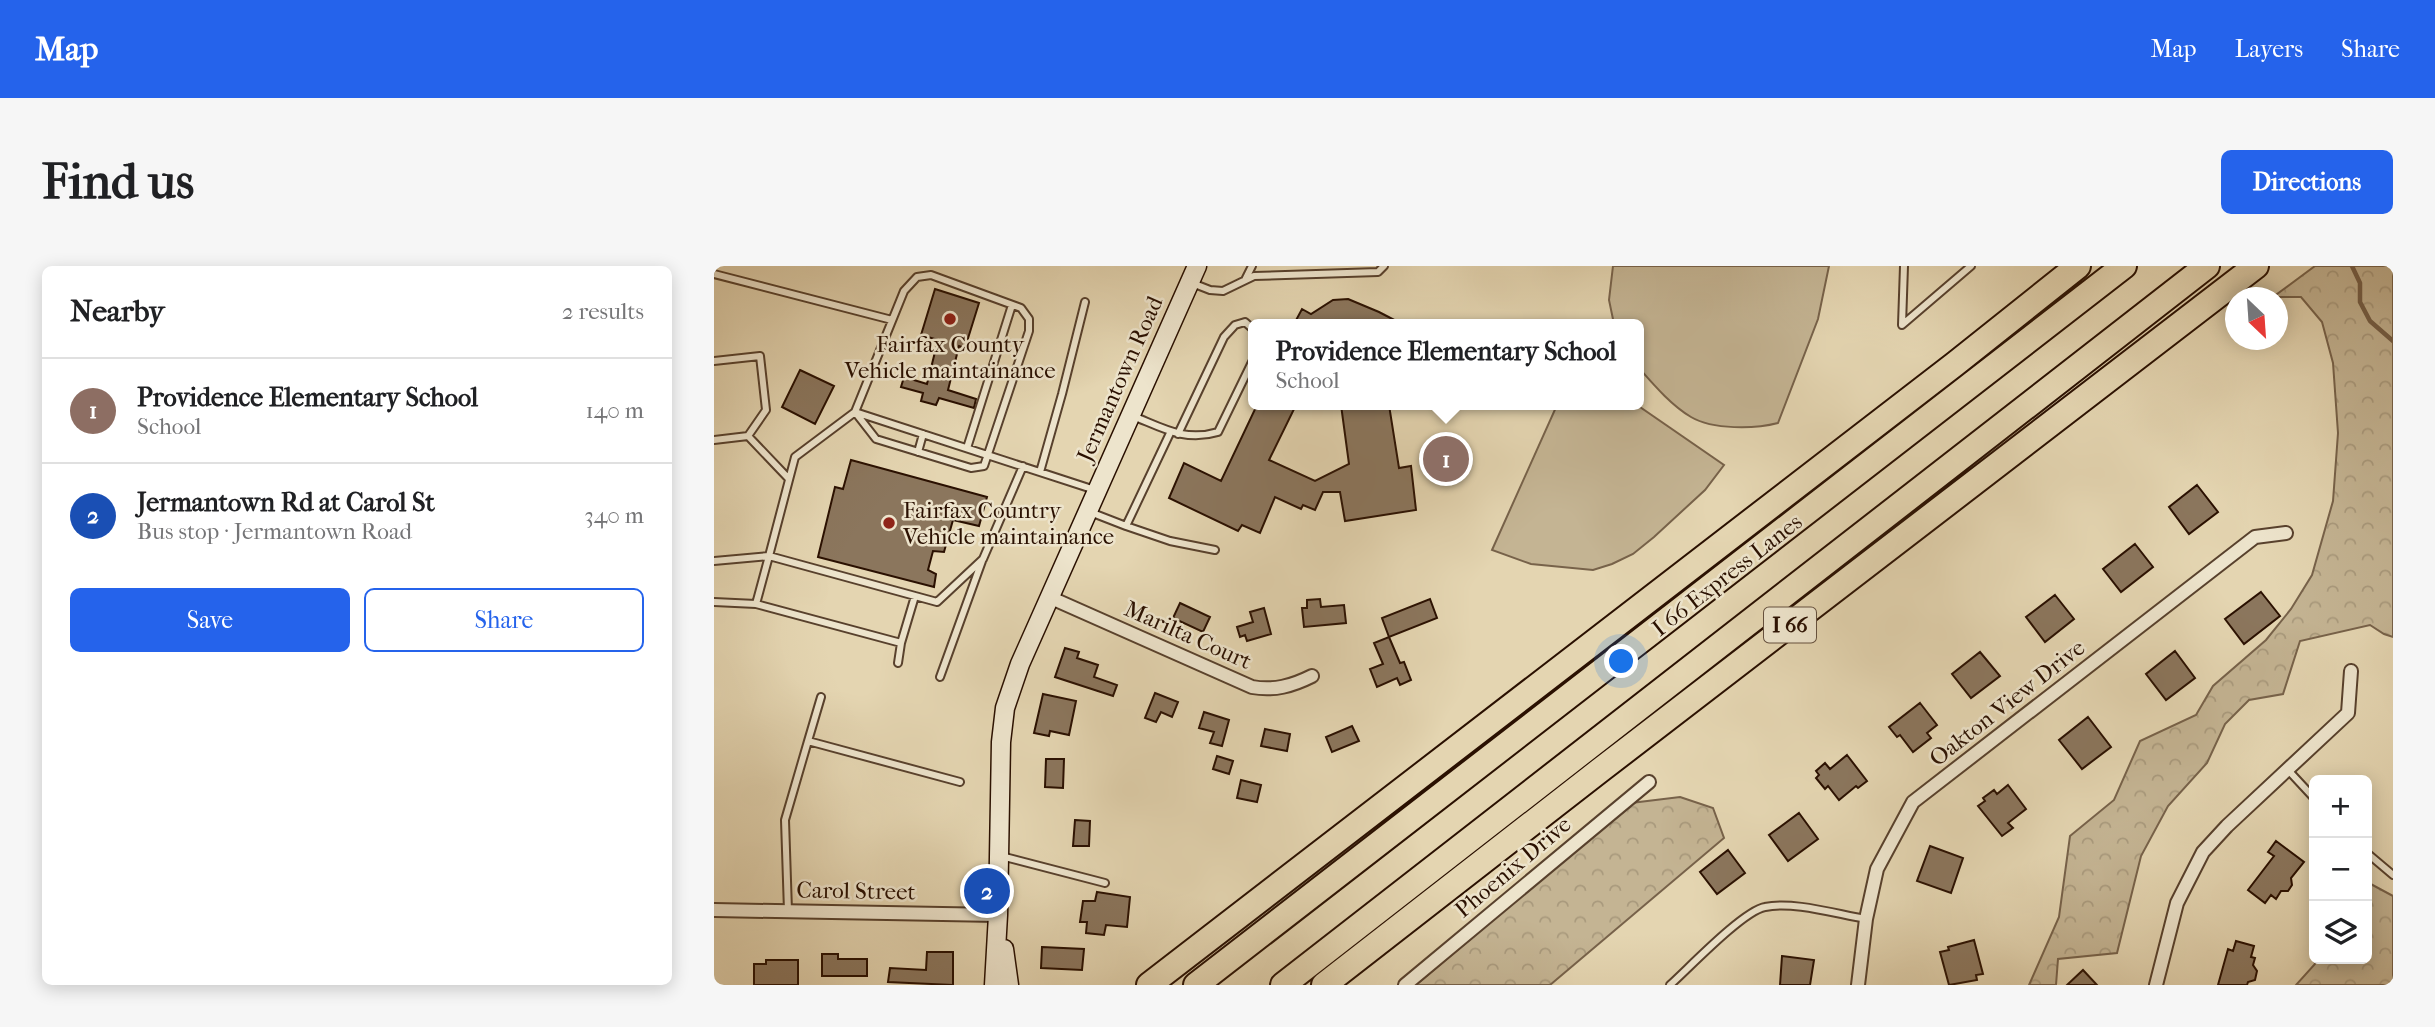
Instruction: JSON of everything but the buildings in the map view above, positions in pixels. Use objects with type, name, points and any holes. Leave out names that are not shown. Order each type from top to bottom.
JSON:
[{"type":"highway","points":[[1149,985],[2078,266]]},
{"type":"highway","name":"I 66 Express Lanes","points":[[1196,985],[2124,266]]},
{"type":"highway","points":[[1283,985],[2207,266]]},
{"type":"highway","name":"I 66","points":[[1324,985],[2256,266]]},
{"type":"main road","name":"Jermantown Road","points":[[994,985],[1002,725],[1017,673],[1049,597],[1194,274]]},
{"type":"main road","name":"Jermantown Road","points":[[998,915],[1009,985]]},
{"type":"street","name":"Oakton View Drive","points":[[1858,985],[1866,919],[1877,869],[1913,803],[2255,537],[2286,533]]},
{"type":"street","name":"Marilta Court","points":[[1049,597],[1252,687],[1287,687],[1312,676]]},
{"type":"street","points":[[2156,985],[2177,903],[2203,852],[2347,713],[2351,671]]},
{"type":"street","name":"Phoenix Drive","points":[[1405,985],[1649,782]]},
{"type":"street","name":"Carol Street","points":[[714,910],[998,915]]},
{"type":"lane","points":[[1245,280],[1252,266]]},
{"type":"lane","points":[[1194,274],[1210,290],[1223,291],[1254,276],[1378,272],[1384,266]]},
{"type":"lane","points":[[1904,266],[1902,325],[1971,266]]},
{"type":"lane","points":[[714,274],[892,320]]},
{"type":"lane","points":[[756,604],[795,457],[855,412],[904,290],[917,277],[931,275],[1021,308],[1029,319],[1029,331],[984,466],[971,468],[876,439],[855,412]]},
{"type":"lane","points":[[1040,472],[1084,302]]},
{"type":"lane","points":[[967,448],[1012,304]]},
{"type":"lane","points":[[1178,435],[1224,337],[1235,325],[1245,322],[1248,325]]},
{"type":"lane","points":[[714,361],[760,356],[766,410],[748,436],[714,440]]},
{"type":"lane","points":[[1131,415],[1178,435],[1201,437],[1218,432],[1248,370]]},
{"type":"lane","points":[[855,412],[1097,491]]},
{"type":"lane","points":[[1126,526],[1171,431]]},
{"type":"lane","points":[[918,452],[923,434]]},
{"type":"lane","points":[[748,436],[789,479]]},
{"type":"lane","points":[[940,677],[982,559],[1023,467]]},
{"type":"lane","points":[[1088,512],[1170,541],[1215,550]]},
{"type":"lane","points":[[714,561],[769,556],[937,602],[982,559]]},
{"type":"lane","points":[[898,663],[915,596]]},
{"type":"lane","points":[[714,602],[756,604],[901,643]]},
{"type":"lane","points":[[788,911],[785,820],[821,698]]},
{"type":"lane","points":[[808,741],[960,782]]},
{"type":"lane","points":[[2288,770],[2309,793]]},
{"type":"lane","points":[[999,856],[1105,883]]},
{"type":"lane","points":[[2372,857],[2393,875]]},
{"type":"lane","points":[[1670,985],[1740,922],[1762,907],[1783,905],[1866,919]]},
{"type":"green space","points":[[1613,266],[1829,266],[1818,319],[1778,423],[1746,427],[1722,426],[1700,421],[1684,412],[1644,374],[1644,319],[1613,319],[1609,300]]},
{"type":"green space","points":[[2315,266],[2393,266],[2393,637],[2370,625],[2300,641],[2283,694],[2249,700],[2225,724],[2207,763],[2168,806],[2141,856],[2117,953],[2058,959],[2056,985],[2029,985],[2059,917],[2070,836],[2114,800],[2140,741],[2196,715],[2213,686],[2266,640],[2291,609],[2312,575],[2333,501],[2338,433],[2333,363],[2322,322],[2301,297],[2288,297],[2287,287]]},
{"type":"green space","points":[[1555,410],[1644,410],[1724,465],[1705,490],[1654,537],[1633,554],[1612,564],[1593,570],[1531,564],[1492,550]]},
{"type":"green space","points":[[1680,797],[1713,808],[1724,838],[1550,985],[1416,985],[1631,803]]},
{"type":"green space","points":[[2372,885],[2393,896],[2393,985],[2296,985],[2315,964],[2372,964]]},
{"type":"waterway","points":[[2352,266],[2360,283],[2360,302],[2370,321],[2393,341]]},
{"type":"place","name":"Fairfax County Vehicle maintainance","points":[[950,319]]},
{"type":"place","name":"Providence Elementary School","points":[[1446,459]]},
{"type":"place","name":"Fairfax Country Vehicle maintainance","points":[[889,523]]},
{"type":"place","name":"Jermantown Rd at Carol St","points":[[987,891]]}]
